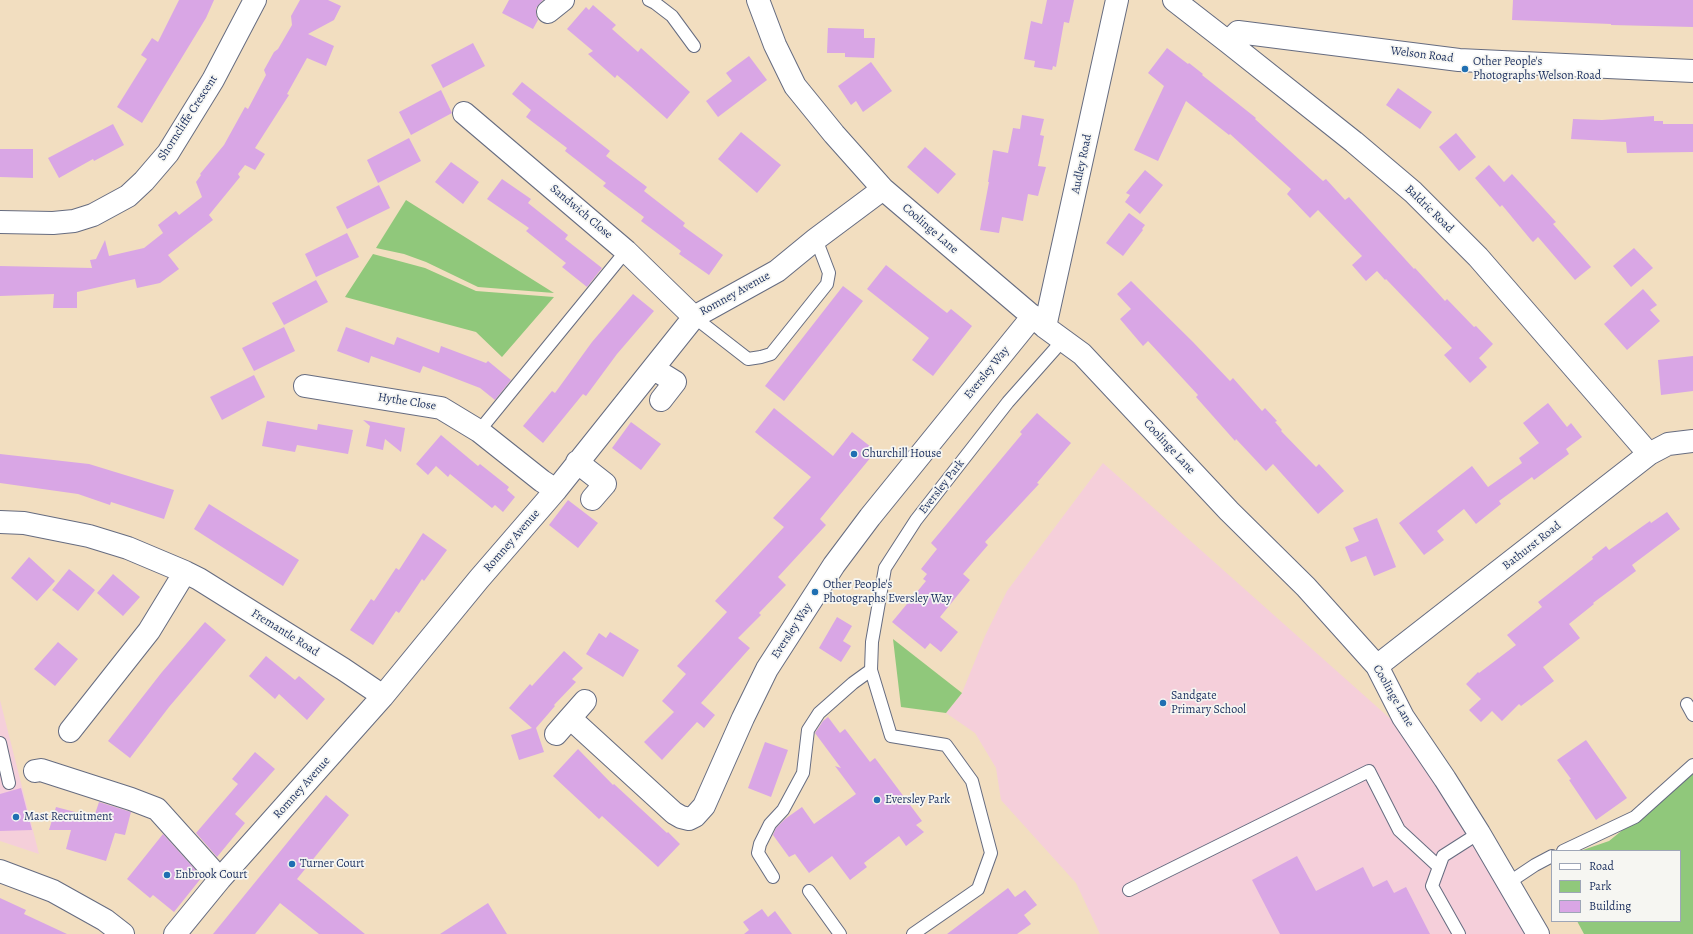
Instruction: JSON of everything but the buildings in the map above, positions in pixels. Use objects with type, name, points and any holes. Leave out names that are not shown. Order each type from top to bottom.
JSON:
[{"type":"street","name":"Shorncliffe Crescent","points":[[0,222],[53,223],[74,221],[93,215],[128,196],[144,181],[168,153],[213,80],[255,0]]},
{"type":"street","name":"Coolinge Lane","points":[[758,0],[775,45],[795,86],[834,134],[883,189],[1039,321],[1082,354],[1228,511],[1306,587],[1377,666],[1403,718],[1480,833],[1538,934]]},
{"type":"street","name":"Audley Road","points":[[1039,321],[1117,0]]},
{"type":"street","name":"Baldric Road","points":[[1174,0],[1354,142],[1413,192],[1478,256],[1649,454]]},
{"type":"street","name":"Welson Road","points":[[1228,42],[1238,32],[1459,60],[1693,71]]},
{"type":"street","name":"Sandwich Close","points":[[464,112],[626,251],[694,317]]},
{"type":"street","name":"Romney Avenue","points":[[175,934],[220,879],[384,696],[479,579],[556,490],[694,317],[777,271],[816,239],[883,189]]},
{"type":"street","name":"Eversley Way","points":[[570,718],[674,813],[689,819],[694,816],[704,806],[743,718],[767,669],[834,565],[870,517],[1039,321]]},
{"type":"street","points":[[654,369],[675,382],[661,400]]},
{"type":"street","name":"Hythe Close","points":[[305,386],[441,408],[479,431],[542,481],[556,490]]},
{"type":"street","name":"Bathurst Road","points":[[1377,666],[1649,454],[1668,444],[1693,441]]},
{"type":"street","points":[[577,462],[605,484],[592,499]]},
{"type":"street","name":"Fremantle Road","points":[[0,522],[24,523],[89,536],[128,548],[184,572],[199,579],[384,696]]},
{"type":"street","points":[[70,731],[149,631],[184,572]]},
{"type":"street","points":[[556,734],[584,701]]},
{"type":"street","points":[[35,771],[41,770],[157,809],[220,879]]},
{"type":"street","points":[[0,871],[53,891],[105,920],[123,934]]},
{"type":"lane","points":[[649,0],[672,16],[694,46]]},
{"type":"lane","points":[[694,317],[748,359],[771,354],[827,284],[830,273],[816,239]]},
{"type":"lane","points":[[479,431],[626,251]]},
{"type":"lane","name":"Eversley Park","points":[[913,934],[978,888],[991,853],[972,781],[946,745],[891,736],[871,670],[872,642],[885,568],[916,520],[1008,402],[1063,340]]},
{"type":"lane","points":[[773,877],[758,853],[760,844],[770,824],[783,810],[803,773],[808,730],[819,713],[853,683],[871,670]]},
{"type":"lane","points":[[1687,704],[1693,716]]},
{"type":"lane","points":[[0,743],[9,783]]},
{"type":"lane","points":[[1565,850],[1636,817],[1693,765]]},
{"type":"lane","points":[[1129,890],[1369,770],[1399,830],[1439,867]]},
{"type":"lane","points":[[1459,934],[1432,886],[1443,856],[1480,833]]},
{"type":"lane","points":[[1508,882],[1551,857]]},
{"type":"lane","points":[[809,891],[840,934]]},
{"type":"shaded area","name":"Sandgate Primary School","points":[[1103,463],[1394,722],[1445,795],[1533,934],[1100,934],[1076,883],[1001,800],[996,768],[975,733],[946,713],[962,693],[985,636],[1007,591]]},
{"type":"shaded area","points":[[0,700],[39,854],[0,841]]},
{"type":"green space","points":[[406,200],[554,293],[478,287],[426,262],[404,254],[376,248]]},
{"type":"green space","points":[[373,254],[425,268],[476,291],[554,297],[502,357],[476,332],[345,297]]},
{"type":"green space","points":[[893,639],[962,693],[946,713],[901,707]]},
{"type":"green space","points":[[1693,773],[1693,934],[1584,934],[1578,922],[1681,922],[1681,850],[1583,850],[1609,841]]},
{"type":"place","name":"Other People's Photographs Welson Road","points":[[1465,69]]},
{"type":"place","name":"Churchill House","points":[[854,454]]},
{"type":"place","name":"Other People's Photographs Eversley Way","points":[[815,592]]},
{"type":"place","name":"Sandgate Primary School","points":[[1163,703]]},
{"type":"place","name":"Eversley Park","points":[[877,800]]},
{"type":"place","name":"Mast Recruitment","points":[[16,817]]},
{"type":"place","name":"Turner Court","points":[[292,864]]},
{"type":"place","name":"Enbrook Court","points":[[167,875]]}]
